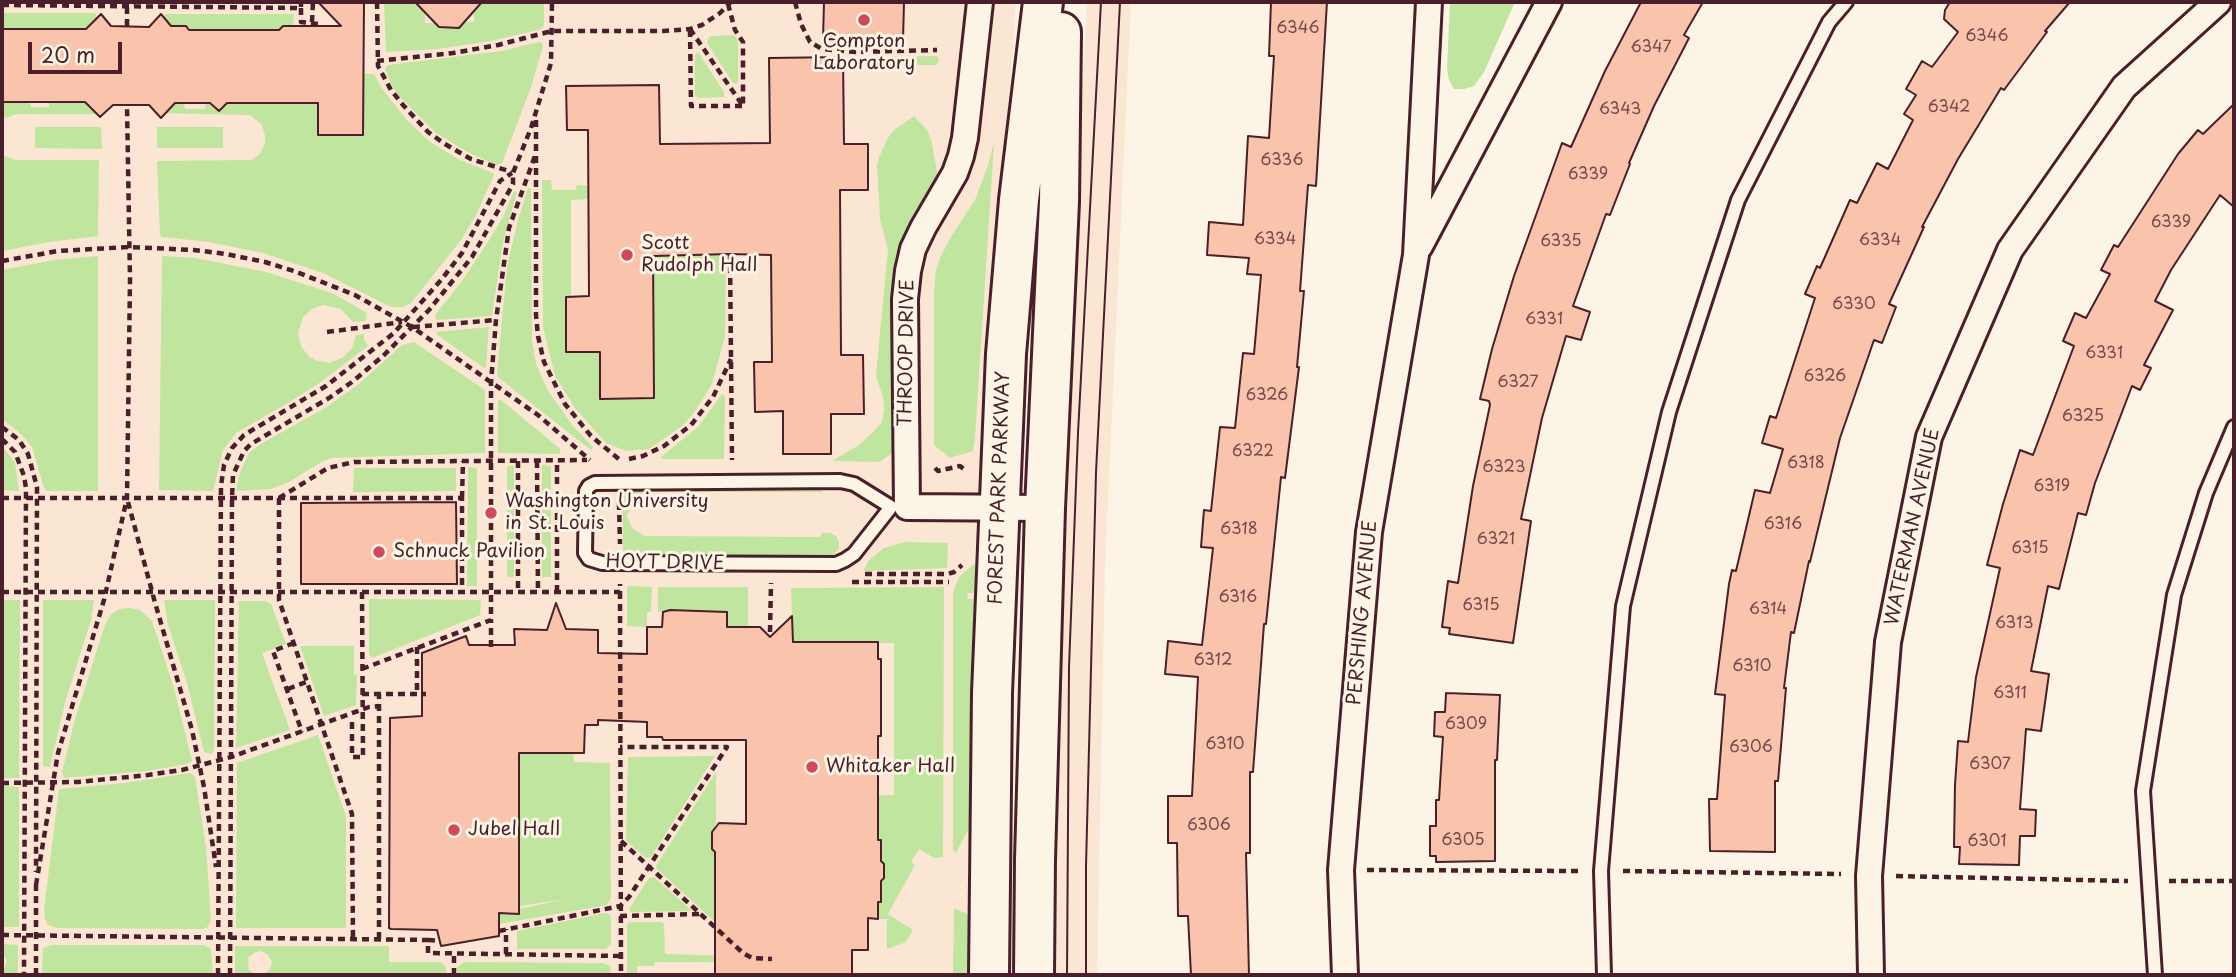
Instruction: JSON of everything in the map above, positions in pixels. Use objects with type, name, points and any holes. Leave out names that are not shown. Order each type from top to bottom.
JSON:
[{"type":"main road","name":"FOREST PARK PARKWAY","points":[[989,975],[992,693],[998,507],[1011,277],[1043,2]]},
{"type":"main road","points":[[1034,975],[1045,508],[1059,202],[1061,2]]},
{"type":"street","name":"THROOP DRIVE","points":[[899,507],[908,271],[913,249],[955,173],[961,156],[980,2]]},
{"type":"street","name":"PERSHING AVENUE","points":[[1345,975],[1341,870],[1369,532],[1416,255],[1429,2]]},
{"type":"street","name":"PERSHING AVENUE","points":[[1416,255],[1549,2]]},
{"type":"street","name":"WATERMAN AVENUE","points":[[1871,975],[1869,876],[1888,642],[1929,437],[2010,250],[2124,87],[2218,2]]},
{"type":"street","points":[[899,507],[1045,508]]},
{"type":"lane","points":[[1605,975],[1601,871],[1623,606],[1669,412],[1738,200],[1829,22],[1846,2]]},
{"type":"lane","points":[[2155,975],[2143,791],[2174,595],[2206,493],[2234,427]]},
{"type":"lane","name":"HOYT DRIVE","points":[[840,481],[855,484],[899,507],[854,554],[836,564],[602,563],[589,559],[585,553],[585,499],[589,486],[594,483],[840,481]]},
{"type":"path","points":[[125,3],[134,2]]},
{"type":"path","points":[[313,2],[313,22]]},
{"type":"path","points":[[377,2],[377,66],[391,90],[428,132],[471,159],[513,173]]},
{"type":"path","points":[[230,975],[233,475],[244,451],[251,444],[352,382],[438,300],[472,257],[513,184],[513,173],[536,112],[551,63],[552,2]]},
{"type":"path","points":[[795,2],[801,24],[810,42],[822,49],[856,52],[937,50]]},
{"type":"path","points":[[125,3],[127,26]]},
{"type":"path","points":[[377,61],[464,51],[552,31],[690,29],[702,25],[729,3],[735,30],[743,42],[743,106]]},
{"type":"path","points":[[2,5],[301,5],[301,22],[320,24]]},
{"type":"path","points":[[690,29],[743,106]]},
{"type":"path","points":[[690,29],[691,106],[743,106]]},
{"type":"path","points":[[36,885],[62,741],[105,592],[127,498],[130,247],[127,105]]},
{"type":"path","points":[[536,112],[536,315],[544,362],[565,404],[591,436],[619,462],[621,975]]},
{"type":"path","points":[[491,647],[491,383],[496,320],[509,228],[536,153]]},
{"type":"path","points":[[218,975],[221,498],[224,465],[232,448],[244,435],[326,386],[394,333],[462,253],[500,181],[513,173]]},
{"type":"path","points":[[2,261],[58,251],[130,247],[194,250],[265,262],[355,295],[412,327],[538,415],[590,460]]},
{"type":"path","points":[[730,254],[732,464]]},
{"type":"path","points":[[412,327],[496,320]]},
{"type":"path","points":[[327,332],[403,322]]},
{"type":"path","points":[[609,460],[619,462],[643,456],[664,446],[691,425],[713,397],[731,359]]},
{"type":"path","points":[[2,427],[19,440],[28,454],[36,479],[36,975]]},
{"type":"path","points":[[2,439],[15,452],[20,462],[26,498],[24,975]]},
{"type":"path","points":[[279,498],[328,468],[343,463],[600,460]]},
{"type":"path","points":[[928,460],[938,471],[960,466]]},
{"type":"path","points":[[462,592],[463,461]]},
{"type":"path","points":[[518,461],[518,592]]},
{"type":"path","points":[[537,461],[538,592]]},
{"type":"path","points":[[557,592],[558,461]]},
{"type":"path","points":[[2,498],[462,498]]},
{"type":"path","points":[[127,498],[200,765],[218,881]]},
{"type":"path","points":[[279,498],[279,593],[352,814],[353,939]]},
{"type":"path","points":[[770,632],[771,582]]},
{"type":"path","points":[[2,592],[620,592]]},
{"type":"path","points":[[352,722],[352,757],[363,757],[362,592]]},
{"type":"path","points":[[362,669],[491,620]]},
{"type":"path","points":[[294,643],[273,651],[302,732]]},
{"type":"path","points":[[417,647],[417,694]]},
{"type":"path","points":[[287,689],[306,681]]},
{"type":"path","points":[[362,694],[426,694]]},
{"type":"path","points":[[379,694],[379,939]]},
{"type":"path","points":[[2,783],[53,783],[148,775],[200,765],[231,757],[362,709],[379,706]]},
{"type":"path","points":[[499,931],[620,906],[629,897],[727,747],[620,747]]},
{"type":"path","points":[[620,840],[748,956],[772,959]]},
{"type":"path","points":[[1341,870],[1835,873],[1869,876],[2234,881]]},
{"type":"path","points":[[620,916],[702,914]]},
{"type":"path","points":[[506,929],[506,954]]},
{"type":"path","points":[[2,935],[440,940]]},
{"type":"path","points":[[428,940],[428,953],[621,956]]},
{"type":"path","points":[[454,953],[454,975]]},
{"type":"shaded area","name":"Washington University in St. Louis","points":[[2,2],[1016,2],[984,443],[972,975],[2,975]]},
{"type":"shaded area","points":[[1087,2],[1131,2],[1105,565],[1097,975],[1055,975],[1061,505]]},
{"type":"green space","points":[[425,2],[425,23],[459,28],[464,22],[474,22],[474,2],[544,2],[544,25],[542,29],[491,41],[437,49],[386,52],[384,3]]},
{"type":"green space","points":[[1450,2],[1515,2],[1484,72],[1474,86],[1464,89],[1454,89],[1447,69]]},
{"type":"green space","points":[[2,13],[96,13],[96,19],[90,29],[2,29]]},
{"type":"green space","points":[[165,14],[294,14],[293,26],[283,26],[279,30],[189,30],[186,26],[171,26],[165,19]]},
{"type":"green space","points":[[734,35],[738,40],[736,84],[707,43],[711,36]]},
{"type":"green space","points":[[539,42],[543,47],[530,90],[502,163],[497,165],[471,154],[436,133],[400,97],[385,69],[388,65],[502,51]]},
{"type":"green space","points":[[698,52],[724,92],[724,97],[695,96],[695,55]]},
{"type":"green space","points":[[937,56],[937,65],[860,65],[879,57]]},
{"type":"green space","points":[[364,74],[374,74],[406,119],[430,142],[460,160],[494,175],[461,240],[411,303],[403,307],[391,307],[323,273],[263,253],[209,242],[162,237],[157,161],[251,160],[260,154],[265,136],[262,125],[250,115],[156,113],[172,103],[184,103],[185,109],[205,109],[206,103],[223,107],[227,103],[318,103],[319,135],[363,135]]},
{"type":"green space","points":[[2,102],[30,102],[31,107],[49,107],[49,102],[89,102],[95,113],[105,114],[17,114],[2,119]]},
{"type":"green space","points":[[914,116],[927,130],[931,139],[938,176],[937,185],[919,218],[898,452],[893,452],[880,462],[832,461],[859,445],[882,422],[883,398],[876,375],[888,250],[880,219],[877,166],[888,138],[894,130]]},
{"type":"green space","points":[[35,127],[101,127],[102,149],[35,148]]},
{"type":"green space","points":[[157,127],[223,127],[223,148],[157,148]]},
{"type":"green space","points":[[994,143],[975,437],[973,451],[950,458],[934,445],[936,270],[951,237],[975,200]]},
{"type":"green space","points":[[2,155],[16,160],[99,160],[98,236],[2,251]]},
{"type":"green space","points":[[542,180],[551,180],[552,190],[576,190],[577,185],[588,186],[588,199],[571,200],[571,297],[566,298],[566,351],[600,352],[600,399],[653,256],[726,254],[725,336],[712,384],[694,413],[682,426],[649,449],[626,451],[606,443],[575,408],[555,376],[543,327]]},
{"type":"green space","points":[[528,188],[531,189],[532,340],[536,364],[548,391],[573,426],[593,447],[592,451],[499,378],[497,373],[507,267]]},
{"type":"green space","points":[[514,191],[517,192],[503,242],[492,316],[436,320],[435,315],[488,242]]},
{"type":"green space","points":[[98,256],[98,491],[47,491],[32,447],[2,419],[2,270],[54,260]]},
{"type":"green space","points":[[162,256],[195,258],[266,272],[332,293],[367,313],[366,321],[353,322],[341,309],[323,305],[312,309],[303,317],[298,333],[301,346],[309,357],[315,360],[329,363],[342,358],[352,348],[356,335],[364,334],[368,346],[318,384],[236,433],[223,450],[213,491],[159,490]]},
{"type":"green space","points":[[489,327],[484,368],[436,334],[436,332]]},
{"type":"green space","points":[[414,342],[485,390],[485,453],[332,458],[271,489],[236,491],[240,472],[249,453],[325,408],[359,384],[402,345]]},
{"type":"green space","points":[[722,394],[725,396],[724,459],[661,459],[699,426]]},
{"type":"green space","points":[[498,400],[560,449],[560,454],[498,453]]},
{"type":"green space","points":[[2,446],[15,462],[19,491],[2,490]]},
{"type":"green space","points":[[542,465],[551,466],[551,577],[542,577]]},
{"type":"green space","points":[[507,466],[514,466],[514,577],[507,577]]},
{"type":"green space","points":[[468,467],[477,468],[477,586],[467,586]]},
{"type":"green space","points":[[354,468],[456,468],[456,491],[353,492]]},
{"type":"green space","points":[[822,488],[822,492],[646,492],[632,501],[627,517],[633,529],[645,536],[821,537],[821,533],[830,533],[836,536],[839,542],[839,549],[832,556],[623,555],[623,489]]},
{"type":"green space","points":[[905,542],[948,543],[947,568],[863,571],[869,560],[884,548]]},
{"type":"green space","points":[[974,564],[977,590],[975,593],[967,593],[968,599],[977,602],[970,826],[956,853],[953,849],[953,597],[960,576]]},
{"type":"green space","points":[[627,586],[652,587],[651,612],[647,612],[647,627],[627,626]]},
{"type":"green space","points":[[658,587],[748,587],[748,627],[727,627],[727,612],[658,612]]},
{"type":"green space","points":[[944,587],[943,857],[934,858],[919,849],[911,862],[915,865],[888,914],[913,930],[906,942],[887,949],[887,919],[878,919],[884,864],[881,861],[881,840],[878,840],[878,795],[894,795],[894,643],[793,642],[791,588]]},
{"type":"green space","points":[[369,599],[481,600],[480,615],[372,658],[369,654]]},
{"type":"green space","points":[[2,600],[20,600],[19,778],[2,778]]},
{"type":"green space","points":[[43,600],[94,600],[91,620],[66,699],[50,767],[43,766]]},
{"type":"green space","points":[[164,600],[215,600],[212,754],[204,752],[187,683],[168,625]]},
{"type":"green space","points":[[239,601],[265,601],[271,604],[286,644],[262,653],[290,730],[236,748]]},
{"type":"green space","points":[[130,608],[140,610],[152,621],[174,688],[192,761],[147,771],[64,778],[62,772],[75,719],[105,625],[111,614]]},
{"type":"green space","points":[[300,646],[354,646],[356,705],[324,716]]},
{"type":"green space","points":[[318,735],[346,816],[346,928],[236,928],[237,763]]},
{"type":"green space","points":[[519,753],[573,753],[574,762],[610,763],[611,898],[607,905],[499,924],[499,913],[518,914],[519,909],[566,899],[519,906]]},
{"type":"green space","points":[[715,756],[651,857],[646,858],[626,841],[628,757]]},
{"type":"green space","points":[[716,772],[716,823],[712,832],[712,849],[749,953],[656,866]]},
{"type":"green space","points":[[190,773],[195,776],[206,847],[211,919],[208,927],[57,928],[48,925],[44,909],[59,789]]},
{"type":"green space","points":[[2,786],[19,787],[19,927],[2,927]]},
{"type":"green space","points":[[654,877],[692,911],[631,912],[629,909],[649,878]]},
{"type":"green space","points":[[954,908],[967,914],[973,926],[972,975],[953,975]]},
{"type":"green space","points":[[605,913],[611,917],[611,944],[606,949],[517,949],[517,931]]},
{"type":"green space","points":[[633,922],[664,924],[665,954],[740,956],[743,966],[715,966],[714,962],[655,962],[654,966],[637,966],[637,975],[627,975],[627,926]]},
{"type":"green space","points":[[2,944],[18,945],[18,975],[2,975],[7,961],[2,953]]},
{"type":"green space","points":[[52,945],[204,945],[211,949],[213,975],[42,975],[43,948]]},
{"type":"green space","points":[[235,946],[389,946],[389,962],[441,962],[446,967],[447,975],[263,975],[270,969],[272,962],[268,955],[261,951],[248,958],[249,970],[257,975],[235,975]]},
{"type":"green space","points":[[464,962],[603,963],[610,966],[611,975],[457,975],[457,968]]},
{"type":"building","points":[[318,2],[364,2],[363,135],[318,135],[318,103],[227,103],[219,111],[210,103],[175,103],[161,118],[149,105],[113,105],[100,117],[85,102],[2,102],[2,29],[86,29],[101,14],[111,26],[149,27],[161,14],[171,26],[186,26],[189,30],[279,30],[283,26],[341,26]]},
{"type":"building","points":[[415,2],[482,2],[459,28],[439,27]]},
{"type":"building","name":"Compton Laboratory","points":[[824,2],[904,2],[903,41],[823,39]]},
{"type":"building","points":[[1271,2],[1327,2],[1316,186],[1308,185],[1300,291],[1304,291],[1299,367],[1285,478],[1281,477],[1264,624],[1253,772],[1250,772],[1250,853],[1246,853],[1249,975],[1191,975],[1188,916],[1178,916],[1177,843],[1168,843],[1168,796],[1192,796],[1198,677],[1165,674],[1168,641],[1202,645],[1213,548],[1201,547],[1204,510],[1211,511],[1220,427],[1235,428],[1243,353],[1254,354],[1261,275],[1247,274],[1249,258],[1207,255],[1209,222],[1243,225],[1248,136],[1269,138],[1274,56],[1269,56]]},
{"type":"building","points":[[1641,2],[1703,2],[1684,35],[1689,38],[1654,106],[1610,215],[1606,214],[1573,306],[1590,312],[1581,340],[1566,336],[1542,418],[1521,519],[1531,521],[1513,643],[1449,634],[1450,628],[1442,627],[1448,581],[1458,583],[1473,486],[1490,405],[1489,401],[1480,399],[1514,276],[1562,143],[1571,147],[1605,71]]},
{"type":"building","points":[[1950,2],[2070,2],[2045,31],[2047,32],[2004,90],[2001,88],[1958,159],[1922,227],[1889,304],[1896,307],[1882,343],[1874,340],[1840,438],[1794,633],[1791,632],[1784,688],[1778,781],[1775,781],[1775,852],[1710,851],[1709,799],[1717,799],[1725,695],[1715,694],[1729,584],[1732,570],[1736,571],[1755,490],[1770,493],[1783,449],[1762,443],[1770,416],[1776,418],[1815,298],[1805,294],[1817,266],[1820,268],[1850,200],[1857,203],[1877,163],[1888,169],[1913,120],[1904,114],[1916,95],[1906,89],[1922,61],[1932,67],[1958,32],[1944,19]]},
{"type":"building","name":"Scott Rudolph Hall","points":[[843,57],[844,144],[868,144],[868,190],[840,190],[841,355],[863,355],[864,414],[831,414],[831,454],[783,454],[783,411],[755,412],[754,362],[772,362],[771,255],[653,256],[654,398],[600,399],[600,352],[566,352],[566,297],[589,296],[588,130],[567,130],[566,86],[659,85],[660,144],[770,143],[769,58]]},
{"type":"building","points":[[2234,104],[2234,207],[2220,195],[2171,270],[2155,301],[2173,310],[2144,365],[2151,368],[2140,390],[2132,386],[2095,483],[2086,515],[2078,513],[2059,589],[2048,586],[2031,671],[2049,674],[2041,731],[2026,729],[2020,809],[2036,810],[2035,836],[2020,836],[2019,865],[1959,864],[1960,847],[1954,847],[1958,741],[1968,742],[1976,677],[2000,568],[1987,565],[2020,450],[2033,455],[2074,346],[2063,341],[2075,313],[2086,318],[2110,274],[2101,270],[2114,245],[2118,247],[2178,154],[2198,130],[2203,134]]},
{"type":"building","name":"Schnuck Pavilion","points":[[456,502],[457,584],[301,584],[301,503]]},
{"type":"building","points":[[556,603],[566,629],[598,630],[598,653],[647,654],[647,627],[662,627],[663,612],[670,610],[727,612],[727,627],[760,627],[770,637],[792,616],[793,642],[878,642],[878,659],[881,659],[881,736],[878,736],[878,840],[881,840],[884,878],[881,881],[878,919],[868,918],[868,950],[852,950],[852,975],[715,975],[715,852],[712,849],[712,832],[719,823],[746,824],[746,740],[663,740],[662,737],[647,737],[647,722],[598,720],[598,725],[585,725],[584,753],[519,753],[519,914],[499,913],[499,936],[441,946],[437,930],[389,928],[390,718],[422,716],[422,653],[466,636],[469,645],[515,645],[514,629],[547,630]]},
{"type":"building","points":[[1446,693],[1500,695],[1495,760],[1495,861],[1436,862],[1436,856],[1430,856],[1430,826],[1436,826],[1443,737],[1434,736],[1435,712],[1445,712]]},
{"type":"tram line","points":[[1067,975],[1069,667],[1078,433],[1101,2]]},
{"type":"tram line","points":[[1086,975],[1086,866],[1096,472],[1120,2]]},
{"type":"place","name":"Compton Laboratory","points":[[864,20]]},
{"type":"place","name":"Scott Rudolph Hall","points":[[627,255]]},
{"type":"place","name":"Washington University in St. Louis","points":[[491,513]]},
{"type":"place","name":"Schnuck Pavilion","points":[[379,552]]},
{"type":"place","name":"Whitaker Hall","points":[[812,767]]},
{"type":"place","name":"Jubel Hall","points":[[454,830]]}]
